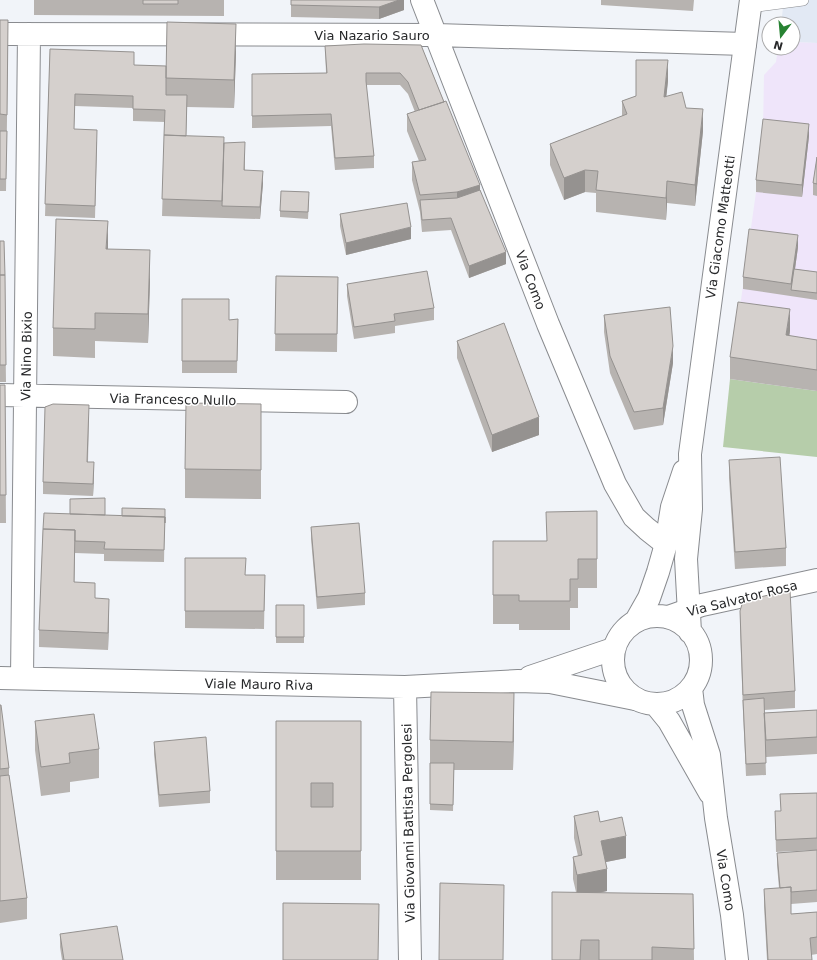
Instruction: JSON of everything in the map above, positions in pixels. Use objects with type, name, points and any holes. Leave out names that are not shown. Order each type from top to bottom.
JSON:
[{"type":"street","name":"Via Como","points":[[422,0],[548,324],[615,484],[634,516],[647,529],[666,544]]},
{"type":"street","name":"Via Giacomo Matteotti","points":[[690,632],[686,559],[691,509],[690,454],[750,3]]},
{"type":"street","name":"Via Nazario Sauro","points":[[0,34],[436,35],[745,44]]},
{"type":"street","name":"Via Nino Bixio","points":[[22,678],[29,34]]},
{"type":"street","name":"Via Francesco Nullo","points":[[0,395],[346,402]]},
{"type":"street","name":"Via Giacomo Matteotti","points":[[636,621],[649,598],[658,572],[666,544],[672,508],[690,454]]},
{"type":"street","name":"Via Salvator Rosa","points":[[668,617],[702,605],[817,580]]},
{"type":"street","points":[[652,616],[668,617],[682,624],[695,637],[701,651],[701,665],[697,680],[688,692],[672,702],[656,705],[634,699],[623,689],[615,676],[612,661],[613,649],[620,635],[636,621],[652,616]]},
{"type":"street","name":"Viale Mauro Riva","points":[[518,681],[613,649]]},
{"type":"street","name":"Viale Mauro Riva","points":[[0,678],[405,687],[518,681],[550,682],[634,699]]},
{"type":"street","name":"Via Giovanni Battista Pergolesi","points":[[405,687],[410,960]]},
{"type":"street","name":"Via Como","points":[[691,688],[693,705],[709,755],[737,960]]},
{"type":"street","name":"Via Como","points":[[656,705],[669,721],[714,800]]},
{"type":"lane","points":[[750,3],[803,0]]},
{"type":"shaded area","points":[[784,0],[817,0],[817,43],[801,42],[801,16],[782,16]]},
{"type":"shaded area","points":[[801,42],[817,43],[817,391],[730,379],[763,131],[764,75],[776,62],[777,56],[801,56]]},
{"type":"green space","points":[[730,379],[817,391],[817,457],[723,447]]},
{"type":"building","points":[[143,0],[178,0],[178,4],[143,4]]},
{"type":"building","points":[[291,0],[399,0],[379,7],[291,5]]},
{"type":"building","points":[[0,20],[8,20],[7,115],[0,114]]},
{"type":"building","points":[[167,22],[236,24],[234,80],[166,78]]},
{"type":"building","points":[[364,44],[421,45],[444,102],[419,110],[408,82],[400,73],[366,73],[374,156],[335,158],[331,114],[252,116],[252,74],[327,73],[325,46]]},
{"type":"building","points":[[50,49],[134,52],[134,65],[166,66],[166,95],[187,95],[186,136],[164,135],[165,110],[133,109],[133,96],[75,94],[74,129],[97,130],[95,206],[45,204]]},
{"type":"building","points":[[636,60],[668,60],[664,97],[682,92],[686,108],[703,109],[695,185],[667,181],[666,198],[596,190],[598,171],[585,170],[564,178],[550,144],[627,114],[622,101],[636,96]]},
{"type":"building","points":[[446,101],[480,185],[457,192],[420,195],[412,162],[426,160],[407,114]]},
{"type":"building","points":[[763,119],[809,124],[802,185],[756,180]]},
{"type":"building","points":[[0,131],[7,131],[6,179],[0,179]]},
{"type":"building","points":[[164,135],[224,137],[222,201],[162,199]]},
{"type":"building","points":[[245,142],[244,170],[263,171],[260,207],[222,206],[224,143]]},
{"type":"building","points":[[817,157],[817,184],[813,183]]},
{"type":"building","points":[[480,190],[506,252],[469,266],[451,218],[422,220],[420,200],[457,198]]},
{"type":"building","points":[[281,191],[309,192],[308,212],[280,211]]},
{"type":"building","points":[[407,203],[411,227],[346,243],[340,214]]},
{"type":"building","points":[[56,219],[108,221],[106,249],[150,250],[148,314],[95,313],[95,329],[53,328]]},
{"type":"building","points":[[749,229],[798,235],[791,284],[743,277]]},
{"type":"building","points":[[0,241],[4,241],[5,275],[0,275]]},
{"type":"building","points":[[794,269],[817,272],[817,293],[791,290]]},
{"type":"building","points":[[427,271],[434,308],[394,314],[395,321],[354,327],[347,284]]},
{"type":"building","points":[[0,275],[5,275],[6,365],[0,365]]},
{"type":"building","points":[[276,276],[338,277],[337,334],[275,334]]},
{"type":"building","points":[[182,299],[229,299],[229,320],[238,319],[237,361],[182,361]]},
{"type":"building","points":[[738,302],[790,309],[786,335],[817,340],[817,370],[730,357]]},
{"type":"building","points":[[670,307],[673,346],[663,408],[634,412],[610,356],[604,315]]},
{"type":"building","points":[[504,323],[539,417],[492,435],[457,341]]},
{"type":"building","points":[[0,385],[5,385],[6,495],[0,495]]},
{"type":"building","points":[[186,403],[261,404],[261,470],[185,469]]},
{"type":"building","points":[[53,404],[89,405],[87,462],[94,462],[93,484],[43,482],[45,407]]},
{"type":"building","points":[[780,457],[786,548],[735,552],[729,460]]},
{"type":"building","points":[[105,498],[105,515],[70,514],[70,499]]},
{"type":"building","points":[[122,508],[165,509],[165,517],[122,516]]},
{"type":"building","points":[[597,511],[597,559],[578,559],[578,579],[570,579],[570,601],[519,601],[519,595],[493,595],[493,541],[547,541],[546,512]]},
{"type":"building","points":[[44,513],[165,517],[164,550],[104,549],[105,542],[75,541],[75,530],[43,529]]},
{"type":"building","points":[[359,523],[365,593],[317,597],[311,527]]},
{"type":"building","points":[[43,529],[75,530],[74,582],[95,583],[95,598],[109,599],[108,633],[39,630]]},
{"type":"building","points":[[185,558],[246,558],[245,575],[265,575],[264,611],[185,611]]},
{"type":"building","points":[[790,590],[795,691],[743,695],[740,611],[743,601]]},
{"type":"building","points":[[276,605],[304,605],[304,637],[276,637]]},
{"type":"building","points":[[431,692],[514,693],[513,742],[430,740]]},
{"type":"building","points":[[764,698],[766,763],[746,764],[743,700]]},
{"type":"building","points":[[0,705],[9,768],[0,769]]},
{"type":"building","points":[[817,710],[817,737],[766,740],[764,713]]},
{"type":"building","points":[[94,714],[99,749],[69,753],[70,763],[41,767],[35,721]]},
{"type":"building","points":[[276,721],[361,721],[361,851],[276,851]],"holes":[[[311,783],[333,783],[333,807],[311,807]]]},
{"type":"building","points":[[206,737],[210,791],[159,795],[154,742]]},
{"type":"building","points":[[430,763],[454,763],[453,805],[430,804]]},
{"type":"building","points":[[9,775],[27,898],[0,901],[0,776]]},
{"type":"building","points":[[817,793],[817,838],[776,840],[775,811],[781,811],[780,794]]},
{"type":"building","points":[[598,811],[600,822],[622,817],[626,836],[601,841],[607,869],[577,875],[573,857],[582,855],[574,816]]},
{"type":"building","points":[[817,850],[817,890],[791,892],[791,887],[780,888],[777,853]]},
{"type":"building","points":[[440,883],[504,885],[503,960],[439,960]]},
{"type":"building","points":[[791,887],[791,914],[817,912],[817,937],[810,938],[812,960],[768,960],[764,889]]},
{"type":"building","points":[[552,892],[693,894],[694,949],[652,947],[652,960],[599,960],[599,940],[581,940],[580,960],[552,960]]},
{"type":"building","points":[[283,903],[379,904],[378,960],[283,960]]},
{"type":"building","points":[[117,926],[123,960],[64,960],[60,934]]}]
